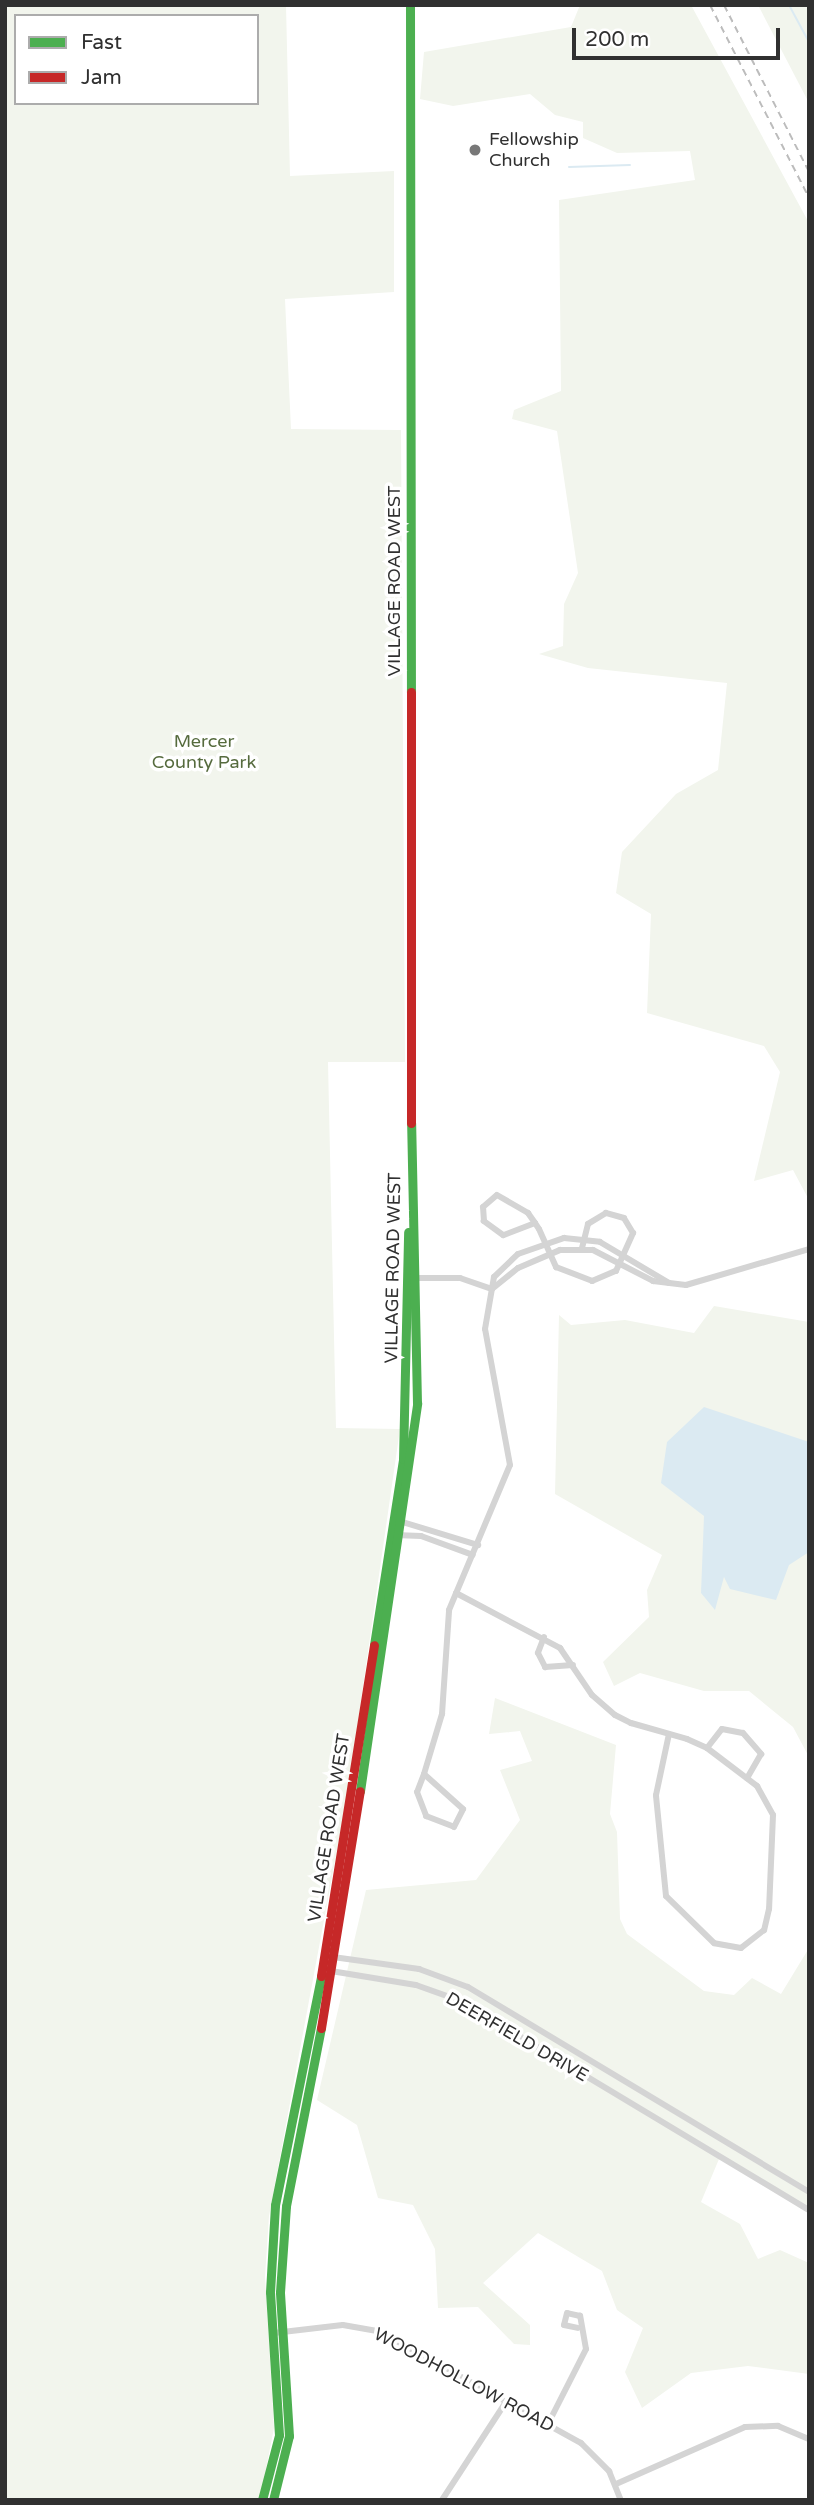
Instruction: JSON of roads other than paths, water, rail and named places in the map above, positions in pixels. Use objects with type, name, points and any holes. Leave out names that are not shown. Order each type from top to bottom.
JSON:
[{"type":"main road","name":"VILLAGE ROAD WEST","points":[[273,2500],[289,2436],[279,2332],[286,2206],[336,1956],[397,1521],[407,1402],[411,1278],[410,5]]},
{"type":"main road","name":"VILLAGE ROAD WEST","points":[[262,2500],[279,2435],[275,2205],[324,1963],[395,1535]]},
{"type":"street","points":[[535,1223],[503,1235],[484,1222],[483,1207],[490,1197],[503,1197],[535,1223],[548,1253],[563,1271],[592,1281],[610,1277],[621,1264],[633,1233],[624,1218],[598,1215],[583,1239],[582,1248]]},
{"type":"street","points":[[424,1774],[463,1809],[454,1827],[426,1816],[417,1792],[442,1714],[444,1625],[510,1465],[486,1340],[492,1289],[505,1264],[545,1243],[583,1239],[625,1256],[669,1283]]},
{"type":"street","points":[[492,1289],[548,1253],[582,1248],[669,1283],[699,1283],[752,1261],[809,1249]]},
{"type":"street","points":[[411,1278],[460,1278],[492,1289]]},
{"type":"street","points":[[397,1521],[478,1545]]},
{"type":"street","points":[[395,1535],[473,1555]]},
{"type":"street","points":[[456,1593],[544,1637],[573,1665],[608,1709],[707,1748],[747,1778],[773,1815],[769,1909],[757,1939],[731,1948],[714,1943],[674,1910],[664,1888],[665,1840],[656,1795],[669,1734]]},
{"type":"street","points":[[544,1637],[538,1653],[545,1667],[573,1665]]},
{"type":"street","points":[[707,1748],[722,1729],[743,1733],[761,1754],[747,1778]]},
{"type":"street","points":[[333,1972],[324,1963],[336,1956]]},
{"type":"street","name":"DEERFIELD DRIVE","points":[[336,1956],[419,1969],[468,1987],[809,2192]]},
{"type":"street","name":"DEERFIELD DRIVE","points":[[333,1972],[416,1985],[461,2001],[809,2210]]},
{"type":"street","name":"WOODHOLLOW ROAD","points":[[279,2332],[366,2327],[548,2424],[591,2451],[616,2484],[621,2500]]},
{"type":"street","points":[[548,2424],[586,2350],[578,2328]]},
{"type":"street","points":[[442,2500],[506,2402]]},
{"type":"street","points":[[616,2484],[745,2427],[778,2426],[809,2439]]},
{"type":"waterway","points":[[789,5],[809,42]]},
{"type":"waterway","points":[[569,167],[630,165]]},
{"type":"railway","points":[[710,5],[809,198]]},
{"type":"railway","points":[[724,5],[809,172]]},
{"type":"place","name":"Fellowship Church","points":[[475,150]]},
{"type":"park label","name":"Mercer County Park","points":[[204,752]]}]
